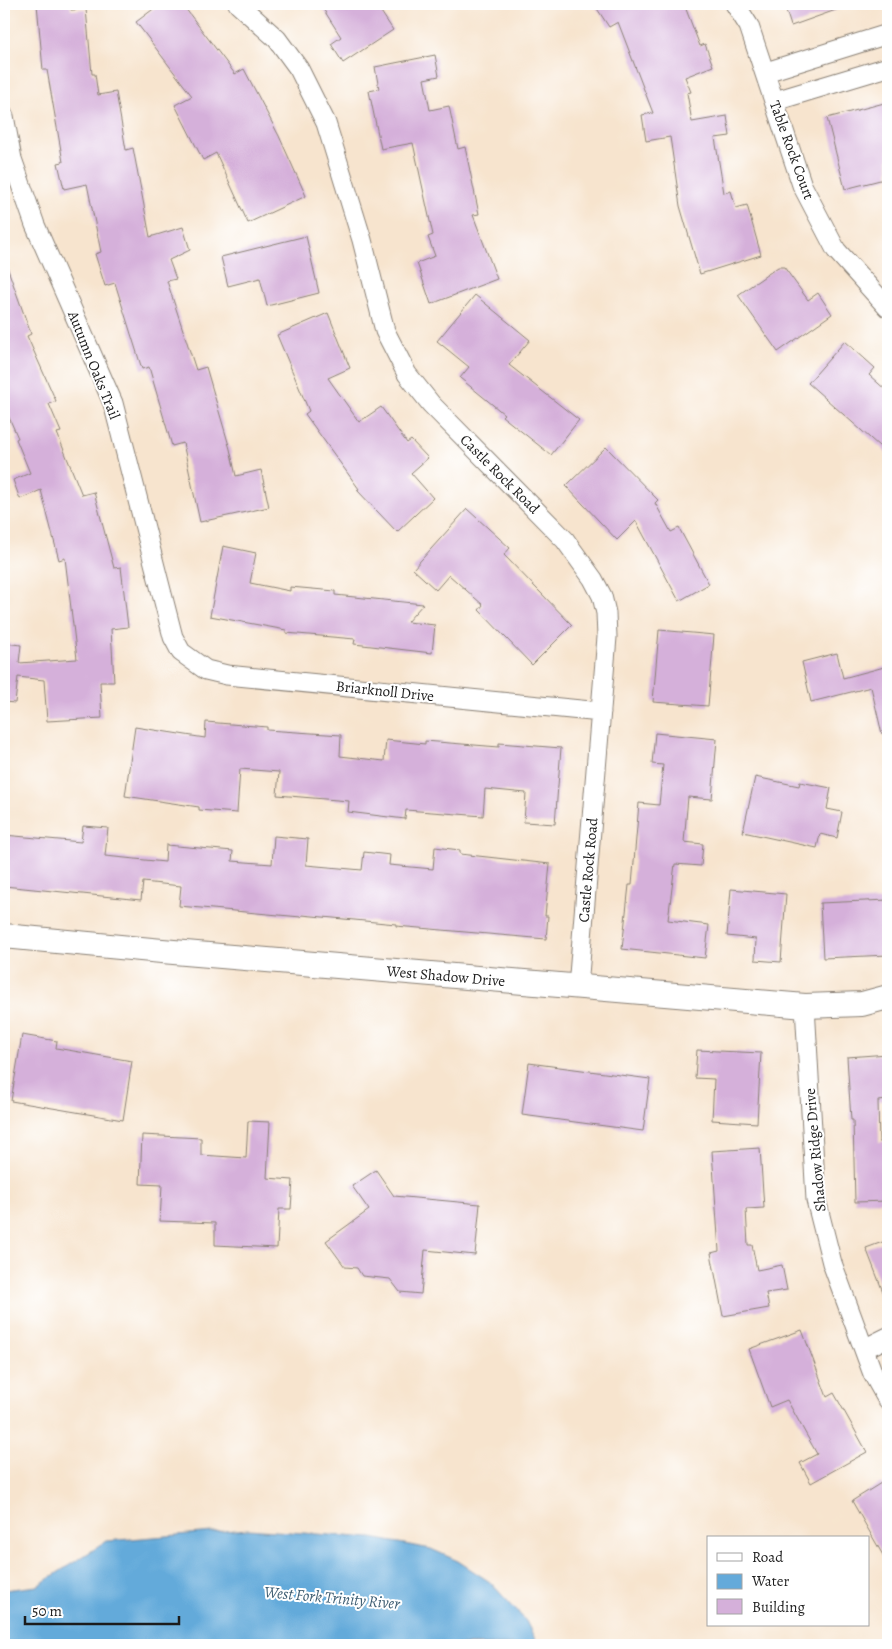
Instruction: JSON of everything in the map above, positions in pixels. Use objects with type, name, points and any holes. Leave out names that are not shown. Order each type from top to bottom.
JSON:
[{"type":"street","name":"Castle Rock Road","points":[[238,4],[277,39],[299,68],[326,123],[362,240],[385,331],[407,374],[431,404],[565,540],[602,596],[606,614],[607,637],[578,987]]},
{"type":"street","name":"Table Rock Court","points":[[734,4],[749,26],[766,72],[802,185],[836,250],[888,308]]},
{"type":"street","points":[[766,72],[888,34]]},
{"type":"street","points":[[775,101],[888,67]]},
{"type":"street","name":"Autumn Oaks Trail","points":[[4,116],[12,159],[35,225],[113,403],[173,636],[179,647]]},
{"type":"street","name":"Briarknoll Drive","points":[[179,647],[181,652],[206,670],[227,675],[601,712]]},
{"type":"street","name":"West Shadow Drive","points":[[4,936],[805,1006],[862,1004],[888,998]]},
{"type":"street","name":"Shadow Ridge Drive","points":[[805,1006],[816,1200],[832,1263],[873,1374],[888,1401]]},
{"type":"street","points":[[864,1349],[888,1337]]},
{"type":"green space","points":[[357,1642],[362,1645],[286,1645]]},
{"type":"water","name":"West Fork Trinity River","points":[[248,1529],[372,1538],[431,1549],[458,1561],[490,1582],[526,1621],[538,1645],[362,1645],[357,1642],[286,1645],[4,1645],[4,1590],[37,1586],[107,1541]]},
{"type":"building","points":[[37,4],[70,4],[71,10],[86,9],[92,74],[95,74],[98,95],[116,92],[126,150],[133,148],[150,237],[183,227],[190,250],[169,260],[176,279],[167,281],[196,370],[206,367],[236,476],[261,470],[269,507],[200,522],[183,443],[172,446],[149,367],[142,369],[115,283],[105,286],[95,254],[101,252],[87,184],[64,189],[58,163],[63,162],[47,70],[43,70]]},
{"type":"building","points":[[160,4],[182,4],[235,74],[244,69],[279,136],[306,196],[248,223],[216,153],[203,160],[175,105],[192,96],[136,22]]},
{"type":"building","points":[[320,4],[376,4],[393,30],[343,63],[331,44],[341,37]]},
{"type":"building","points":[[594,4],[684,4],[700,46],[705,44],[713,66],[685,77],[691,92],[687,93],[692,122],[727,116],[730,136],[715,138],[724,193],[731,191],[736,208],[747,205],[761,255],[700,274],[680,206],[670,137],[646,141],[642,115],[653,113],[618,22],[609,27]]},
{"type":"building","points":[[784,4],[846,4],[847,6],[791,26]]},
{"type":"building","points":[[435,55],[439,76],[424,79],[430,110],[449,106],[458,149],[465,147],[479,214],[473,215],[497,279],[431,304],[417,263],[435,256],[428,237],[433,235],[413,143],[381,149],[369,91],[379,89],[375,67]]},
{"type":"building","points":[[888,102],[888,178],[845,189],[827,118]]},
{"type":"building","points":[[306,236],[319,293],[267,306],[260,278],[228,286],[221,257]]},
{"type":"building","points":[[4,264],[6,264],[31,334],[27,336],[56,401],[49,404],[61,432],[57,433],[82,495],[94,492],[114,568],[121,567],[128,627],[111,629],[114,682],[100,682],[102,718],[47,721],[44,680],[18,677],[15,703],[4,702],[4,643],[21,645],[19,663],[77,659],[65,558],[59,560],[41,490],[20,499],[13,480],[30,473],[4,406]]},
{"type":"building","points":[[778,267],[784,267],[808,300],[818,293],[832,314],[778,352],[738,295]]},
{"type":"building","points":[[475,295],[530,340],[509,365],[579,420],[551,455],[502,416],[504,414],[460,378],[469,367],[437,341]]},
{"type":"building","points":[[328,313],[350,368],[328,378],[359,422],[381,407],[407,443],[411,440],[428,458],[411,473],[433,498],[397,532],[357,490],[359,489],[305,414],[309,411],[277,335]]},
{"type":"building","points":[[845,341],[875,368],[869,375],[888,392],[888,454],[808,383]]},
{"type":"building","points":[[606,447],[658,500],[655,503],[671,532],[679,528],[709,584],[679,601],[636,521],[617,540],[566,486]]},
{"type":"building","points":[[467,509],[510,548],[504,555],[572,625],[532,665],[479,610],[483,605],[449,575],[436,590],[413,569]]},
{"type":"building","points":[[223,546],[256,553],[250,583],[290,591],[290,587],[335,591],[335,595],[423,604],[407,622],[435,625],[432,653],[354,644],[355,639],[286,633],[286,630],[210,616]]},
{"type":"building","points":[[659,630],[714,635],[708,706],[653,702]]},
{"type":"building","points":[[837,653],[843,678],[888,666],[888,734],[882,734],[871,687],[811,702],[802,662]]},
{"type":"building","points":[[206,722],[267,727],[267,730],[341,735],[340,756],[384,761],[386,740],[425,744],[425,741],[499,747],[499,743],[561,748],[555,824],[524,822],[526,793],[485,789],[483,816],[406,810],[405,819],[348,812],[349,801],[277,795],[279,772],[240,769],[237,813],[199,810],[199,807],[125,796],[135,727],[205,738]]},
{"type":"building","points":[[655,733],[717,739],[712,799],[688,797],[684,842],[703,844],[701,866],[675,864],[668,920],[709,925],[705,958],[622,949],[629,885],[632,885],[639,803],[659,805],[663,765],[652,764]]},
{"type":"building","points":[[755,777],[799,786],[800,782],[831,788],[827,809],[842,812],[837,838],[820,834],[817,848],[743,832]]},
{"type":"building","points":[[83,826],[108,828],[105,856],[165,862],[166,845],[233,851],[232,861],[272,864],[274,836],[308,839],[306,865],[362,870],[364,852],[390,855],[389,865],[433,869],[435,847],[460,850],[460,854],[550,864],[545,916],[548,916],[546,939],[396,926],[396,924],[302,915],[301,917],[179,906],[181,886],[143,882],[141,900],[4,886],[4,835],[81,842]]},
{"type":"building","points":[[731,889],[786,894],[781,962],[755,960],[756,939],[727,936]]},
{"type":"building","points":[[888,900],[888,955],[823,958],[820,903]]},
{"type":"building","points":[[22,1035],[57,1041],[56,1048],[132,1061],[123,1120],[11,1101]]},
{"type":"building","points":[[697,1050],[761,1053],[757,1123],[712,1120],[714,1079],[695,1078]]},
{"type":"building","points":[[888,1054],[888,1100],[878,1101],[879,1142],[888,1141],[888,1201],[855,1202],[853,1120],[851,1120],[847,1057]]},
{"type":"building","points":[[529,1063],[650,1079],[643,1131],[522,1115]]},
{"type":"building","points":[[248,1121],[270,1122],[267,1178],[293,1180],[291,1209],[279,1209],[277,1248],[215,1245],[215,1223],[160,1221],[162,1185],[140,1184],[142,1135],[201,1138],[201,1155],[246,1158]]},
{"type":"building","points":[[760,1148],[764,1208],[746,1209],[748,1245],[752,1245],[757,1270],[782,1265],[787,1290],[766,1293],[769,1308],[723,1316],[711,1253],[719,1251],[712,1151]]},
{"type":"building","points":[[376,1170],[394,1196],[480,1204],[475,1255],[425,1250],[421,1294],[400,1292],[390,1279],[362,1276],[357,1268],[345,1267],[326,1241],[369,1210],[352,1186]]},
{"type":"building","points":[[888,1240],[888,1302],[887,1302],[866,1248]]},
{"type":"building","points":[[802,1330],[827,1397],[834,1393],[867,1452],[811,1483],[800,1463],[817,1454],[787,1400],[770,1407],[749,1349]]},
{"type":"building","points":[[881,1483],[888,1496],[888,1564],[852,1501]]}]
